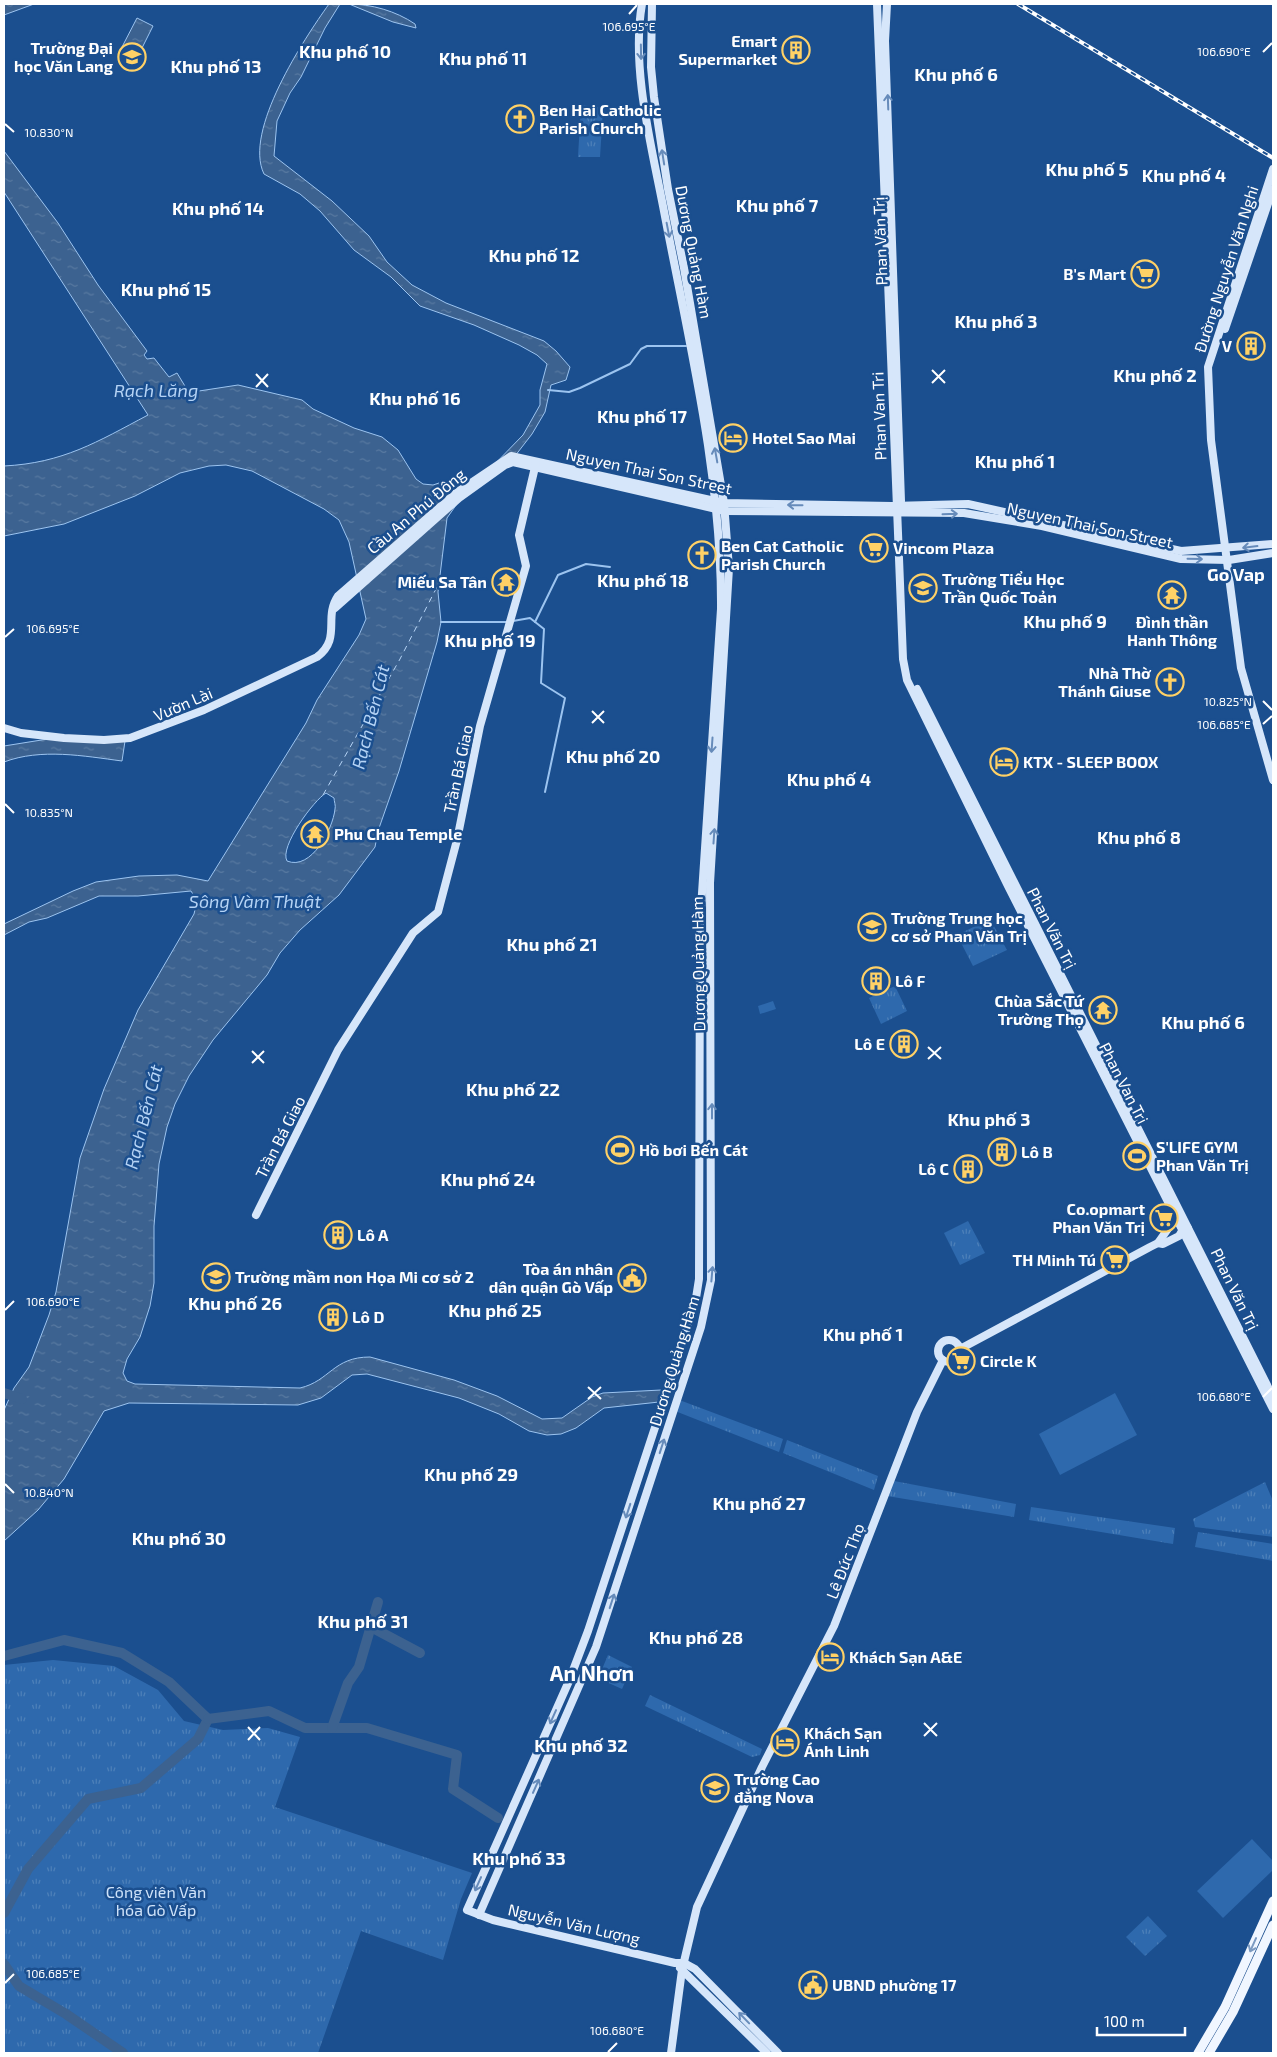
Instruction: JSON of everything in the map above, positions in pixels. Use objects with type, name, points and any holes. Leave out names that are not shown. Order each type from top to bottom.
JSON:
[{"type":"main road","points":[[1198,2053],[1229,1998],[1273,1901]]},
{"type":"main road","points":[[1209,2053],[1236,2006],[1273,1926]]},
{"type":"main road","points":[[1229,1998],[1236,2006]]},
{"type":"street","name":"Dương Quảng Hàm","points":[[467,1910],[569,1681],[588,1631],[696,1298],[700,1264],[699,973],[728,610],[729,568],[724,507],[686,278],[664,189],[642,83],[640,46],[642,4]]},
{"type":"street","name":"Dương Quảng Hàm","points":[[479,1915],[596,1647],[701,1327],[708,1300],[713,1252],[707,876],[722,564],[716,505],[664,189],[651,67],[652,4]]},
{"type":"street","points":[[877,4],[876,24],[887,150]]},
{"type":"street","points":[[887,4],[887,150]]},
{"type":"street","points":[[876,24],[886,24]]},
{"type":"street","name":"Phan Van Tri","points":[[887,150],[899,510]]},
{"type":"street","name":"Đường Nguyễn Văn Nghi","points":[[1247,259],[1272,171]]},
{"type":"street","name":"Đường Nguyễn Văn Nghi","points":[[1273,189],[1208,367],[1211,440],[1229,560],[1241,668],[1273,780]]},
{"type":"street","points":[[895,387],[901,478],[899,510],[903,659],[907,680],[934,729]]},
{"type":"street","name":"Nguyen Thai Son Street","points":[[516,459],[724,507],[964,513],[1181,551],[1273,544]]},
{"type":"street","name":"Cầu An Phú Đông","points":[[338,599],[459,498],[505,464],[516,459]]},
{"type":"street","name":"Trần Bá Giao","points":[[256,1215],[338,1050],[413,933],[438,912],[458,840],[480,726],[508,634],[510,615],[526,566],[520,535],[535,464]]},
{"type":"street","name":"Nguyen Thai Son Street","points":[[1079,532],[1181,559],[1229,560],[1273,553]]},
{"type":"street","name":"Vườn Lài","points":[[4,728],[38,735],[86,739],[120,740],[147,734],[204,710],[317,656],[324,651],[330,641],[332,614],[338,599]]},
{"type":"street","name":"Phan Văn Trị","points":[[934,729],[1018,903]]},
{"type":"street","name":"Phan Văn Trị","points":[[934,729],[1185,1229],[1273,1397]]},
{"type":"street","name":"Phan Van Tri","points":[[1018,903],[1174,1211],[1185,1229],[1273,1409]]},
{"type":"street","points":[[1164,1236],[1172,1223],[1174,1211]]},
{"type":"street","points":[[1158,1243],[1159,1238],[1175,1229],[1185,1229]]},
{"type":"street","points":[[942,1360],[949,1362],[955,1360],[959,1355],[960,1349],[1158,1243],[1162,1244],[1179,1236],[1185,1229]]},
{"type":"street","points":[[696,1298],[708,1300]]},
{"type":"street","name":"Lê Đức Thọ","points":[[680,1966],[697,1907],[762,1767],[843,1606],[917,1412],[942,1360],[939,1350],[945,1342],[954,1342],[960,1349]]},
{"type":"street","name":"Nguyễn Văn Lượng","points":[[467,1910],[479,1915],[695,1969],[778,2053]]},
{"type":"street","points":[[672,2053],[680,1966]]},
{"type":"street","points":[[680,1966],[767,2053]]},
{"type":"green space","points":[[581,105],[603,108],[600,157],[578,157]]},
{"type":"green space","points":[[990,919],[1007,950],[973,966],[957,935]]},
{"type":"green space","points":[[895,986],[907,1011],[881,1024],[869,998]]},
{"type":"green space","points":[[773,1001],[776,1009],[760,1014],[758,1006]]},
{"type":"green space","points":[[968,1221],[985,1253],[960,1265],[944,1233]]},
{"type":"green space","points":[[1115,1393],[1137,1435],[1060,1475],[1039,1434]]},
{"type":"green space","points":[[674,1398],[783,1439],[779,1452],[670,1409]]},
{"type":"green space","points":[[787,1440],[878,1476],[874,1490],[783,1453]]},
{"type":"green space","points":[[894,1481],[1016,1504],[1014,1517],[887,1496]]},
{"type":"green space","points":[[1265,1482],[1273,1501],[1273,1537],[1195,1527],[1193,1519]]},
{"type":"green space","points":[[1031,1507],[1175,1528],[1173,1544],[1029,1520]]},
{"type":"green space","points":[[1198,1532],[1273,1544],[1273,1561],[1195,1547]]},
{"type":"green space","points":[[608,1655],[632,1667],[622,1689],[602,1680],[600,1674]]},
{"type":"green space","name":"Công viên Văn hóa Gò Vấp","points":[[53,1660],[114,1666],[158,1690],[184,1721],[223,1730],[268,1728],[300,1737],[275,1807],[472,1873],[461,1899],[443,1960],[361,1931],[318,2053],[4,2053],[4,1665]]},
{"type":"green space","points":[[650,1695],[762,1749],[760,1755],[752,1757],[645,1706]]},
{"type":"green space","points":[[1252,1839],[1273,1861],[1273,1870],[1223,1918],[1197,1891]]},
{"type":"green space","points":[[1148,1916],[1167,1936],[1145,1956],[1126,1937]]},
{"type":"water","points":[[4,4],[34,4],[4,15]]},
{"type":"water","name":"Sông Vàm Thuật","points":[[329,4],[340,4],[325,28],[301,77],[290,93],[277,121],[274,156],[332,201],[369,236],[387,262],[412,285],[446,303],[544,341],[570,367],[566,380],[551,385],[545,412],[532,434],[508,465],[459,501],[447,518],[438,592],[441,622],[437,642],[399,771],[378,831],[375,847],[339,895],[300,930],[280,953],[267,975],[213,1040],[189,1076],[175,1104],[167,1127],[159,1164],[154,1226],[154,1283],[150,1306],[140,1337],[127,1359],[123,1373],[127,1381],[135,1384],[300,1388],[310,1385],[348,1361],[370,1357],[454,1380],[497,1396],[542,1419],[562,1418],[592,1397],[603,1393],[661,1390],[659,1402],[604,1408],[576,1428],[561,1434],[547,1435],[529,1431],[499,1414],[459,1398],[367,1374],[352,1375],[321,1398],[298,1405],[129,1403],[104,1411],[64,1479],[38,1510],[4,1541],[4,1410],[14,1388],[29,1367],[49,1315],[56,1292],[80,1158],[104,1089],[138,1010],[194,914],[197,901],[191,891],[138,896],[99,896],[47,918],[29,922],[4,935],[4,924],[96,882],[139,876],[177,875],[208,881],[306,723],[317,700],[359,635],[366,619],[349,542],[339,520],[324,509],[252,471],[226,465],[209,466],[180,473],[135,496],[64,524],[4,536],[4,466],[44,461],[79,450],[148,415],[4,192],[4,151],[58,223],[98,285],[147,351],[144,355],[147,359],[154,358],[169,377],[177,373],[191,396],[199,391],[238,385],[302,400],[313,409],[354,428],[382,437],[398,450],[416,479],[423,484],[433,485],[445,481],[474,480],[489,470],[523,435],[540,405],[540,390],[547,364],[537,355],[474,325],[420,306],[391,277],[354,250],[320,211],[300,194],[264,174],[260,156],[262,134],[269,111],[279,86],[292,62]],"holes":[[[326,793],[334,798],[335,808],[330,827],[319,846],[304,860],[296,862],[287,861],[288,845],[306,814]]]},
{"type":"water","points":[[349,4],[366,5],[392,12],[408,19],[415,24],[416,28],[393,22]]},
{"type":"water","points":[[137,18],[153,26],[138,56],[122,47]]},
{"type":"water","points":[[54,738],[125,741],[122,761],[78,755],[48,754],[33,755],[4,762],[4,746]]},
{"type":"water","name":"Hồ bơi Bến Cát","points":[[629,1140],[633,1150],[611,1159],[607,1149]]},
{"type":"waterway","points":[[548,390],[569,392],[580,388],[630,364],[641,349],[647,346],[686,346]]},
{"type":"waterway","points":[[535,622],[558,575],[586,564],[610,567]]},
{"type":"waterway","points":[[513,621],[530,618],[544,629],[541,683],[565,698],[545,792]]},
{"type":"waterway","points":[[441,622],[508,622]]},
{"type":"waterway","points":[[4,1393],[22,1399]]},
{"type":"waterway","points":[[332,1728],[348,1683],[359,1667],[378,1602]]},
{"type":"waterway","points":[[371,1627],[420,1653]]},
{"type":"waterway","points":[[4,1656],[64,1640],[122,1653],[169,1682],[208,1719],[198,1739],[141,1788],[88,1799],[28,1869],[4,1913]]},
{"type":"waterway","points":[[208,1719],[269,1711],[305,1728],[367,1728],[457,1755],[453,1789],[498,1818]]},
{"type":"waterway","points":[[4,1964],[19,1986],[66,2014],[123,2053]]},
{"type":"ferry route","points":[[323,795],[400,659],[439,583]]},
{"type":"railway","points":[[1018,4],[1273,158]]},
{"type":"place","name":"Emart Supermarket","points":[[796,50]]},
{"type":"place","name":"Trường Đại học Văn Lang","points":[[132,57]]},
{"type":"place","name":"Ben Hai Catholic Parish Church","points":[[520,119]]},
{"type":"place","name":"B's Mart","points":[[1145,274]]},
{"type":"place","name":"V","points":[[1251,346]]},
{"type":"place","name":"Hotel Sao Mai","points":[[733,438]]},
{"type":"place","name":"Vincom Plaza","points":[[874,548]]},
{"type":"place","name":"Ben Cat Catholic Parish Church","points":[[702,555]]},
{"type":"place","name":"Miếu Sa Tân","points":[[506,582]]},
{"type":"place","name":"Trường Tiểu Học Trần Quốc Toản","points":[[923,588]]},
{"type":"place","name":"Đình thần Hanh Thông","points":[[1172,595]]},
{"type":"place","name":"Nhà Thờ Thánh Giuse","points":[[1170,682]]},
{"type":"place","name":"KTX - SLEEP BOOX","points":[[1004,762]]},
{"type":"place","name":"Phu Chau Temple","points":[[315,834]]},
{"type":"place","name":"Trường Trung học cơ sở Phan Văn Trị","points":[[872,927]]},
{"type":"place","name":"Lô F","points":[[876,981]]},
{"type":"place","name":"Chùa Sắc Tứ Trường Thọ","points":[[1103,1010]]},
{"type":"place","name":"Lô E","points":[[904,1044]]},
{"type":"place","name":"Hồ bơi Bến Cát","points":[[620,1150]]},
{"type":"place","name":"Lô B","points":[[1002,1152]]},
{"type":"place","name":"S'LIFE GYM Phan Văn Trị","points":[[1137,1156]]},
{"type":"place","name":"Lô C","points":[[968,1169]]},
{"type":"place","name":"Co.opmart Phan Văn Trị","points":[[1164,1218]]},
{"type":"place","name":"Lô A","points":[[338,1235]]},
{"type":"place","name":"TH Minh Tú","points":[[1115,1260]]},
{"type":"place","name":"Trường mầm non Họa Mi cơ sở 2","points":[[216,1277]]},
{"type":"place","name":"Tòa án nhân dân quận Gò Vấp","points":[[632,1278]]},
{"type":"place","name":"Lô D","points":[[333,1317]]},
{"type":"place","name":"Circle K","points":[[961,1361]]},
{"type":"place","name":"Khách Sạn A&E","points":[[830,1657]]},
{"type":"place","name":"Khách Sạn Ánh Linh","points":[[785,1742]]},
{"type":"place","name":"Trường Cao đẳng Nova","points":[[715,1788]]},
{"type":"place","name":"UBND phường 17","points":[[813,1985]]},
{"type":"district","name":"Khu phố 10","points":[[345,52]]},
{"type":"district","name":"Khu phố 11","points":[[483,59]]},
{"type":"district","name":"Khu phố 13","points":[[216,67]]},
{"type":"district","name":"Khu phố 6","points":[[956,75]]},
{"type":"district","name":"Khu phố 5","points":[[1087,170]]},
{"type":"district","name":"Khu phố 4","points":[[1184,176]]},
{"type":"district","name":"Khu phố 7","points":[[777,206]]},
{"type":"district","name":"Khu phố 14","points":[[218,209]]},
{"type":"district","name":"Khu phố 12","points":[[534,256]]},
{"type":"district","name":"Khu phố 15","points":[[166,290]]},
{"type":"district","name":"Khu phố 3","points":[[996,322]]},
{"type":"district","name":"Khu phố 2","points":[[1155,376]]},
{"type":"district","name":"Khu phố 16","points":[[415,399]]},
{"type":"district","name":"Khu phố 17","points":[[642,417]]},
{"type":"district","name":"Khu phố 1","points":[[1015,462]]},
{"type":"district","name":"Go Vap","points":[[1236,575]]},
{"type":"district","name":"Khu phố 18","points":[[643,581]]},
{"type":"district","name":"Khu phố 9","points":[[1065,622]]},
{"type":"district","name":"Khu phố 19","points":[[490,641]]},
{"type":"district","name":"Khu phố 20","points":[[613,757]]},
{"type":"district","name":"Khu phố 4","points":[[829,780]]},
{"type":"district","name":"Khu phố 8","points":[[1139,838]]},
{"type":"district","name":"Khu phố 21","points":[[552,945]]},
{"type":"district","name":"Khu phố 6","points":[[1203,1023]]},
{"type":"district","name":"Khu phố 22","points":[[513,1090]]},
{"type":"district","name":"Khu phố 3","points":[[989,1120]]},
{"type":"district","name":"Khu phố 24","points":[[488,1180]]},
{"type":"district","name":"Khu phố 26","points":[[235,1304]]},
{"type":"district","name":"Khu phố 25","points":[[495,1311]]},
{"type":"district","name":"Khu phố 1","points":[[863,1335]]},
{"type":"district","name":"Khu phố 29","points":[[471,1475]]},
{"type":"district","name":"Khu phố 27","points":[[759,1504]]},
{"type":"district","name":"Khu phố 30","points":[[179,1539]]},
{"type":"district","name":"Khu phố 31","points":[[363,1622]]},
{"type":"district","name":"Khu phố 28","points":[[696,1638]]},
{"type":"district","name":"An Nhơn","points":[[592,1674]]},
{"type":"district","name":"Khu phố 32","points":[[581,1746]]},
{"type":"district","name":"Khu phố 33","points":[[519,1859]]},
{"type":"water label","name":"Rạch Lăng","points":[[156,391]]},
{"type":"water label","name":"Rạch Bến Cát","points":[[371,717]]},
{"type":"water label","name":"Rạch Bến Cát","points":[[144,1117]]}]
